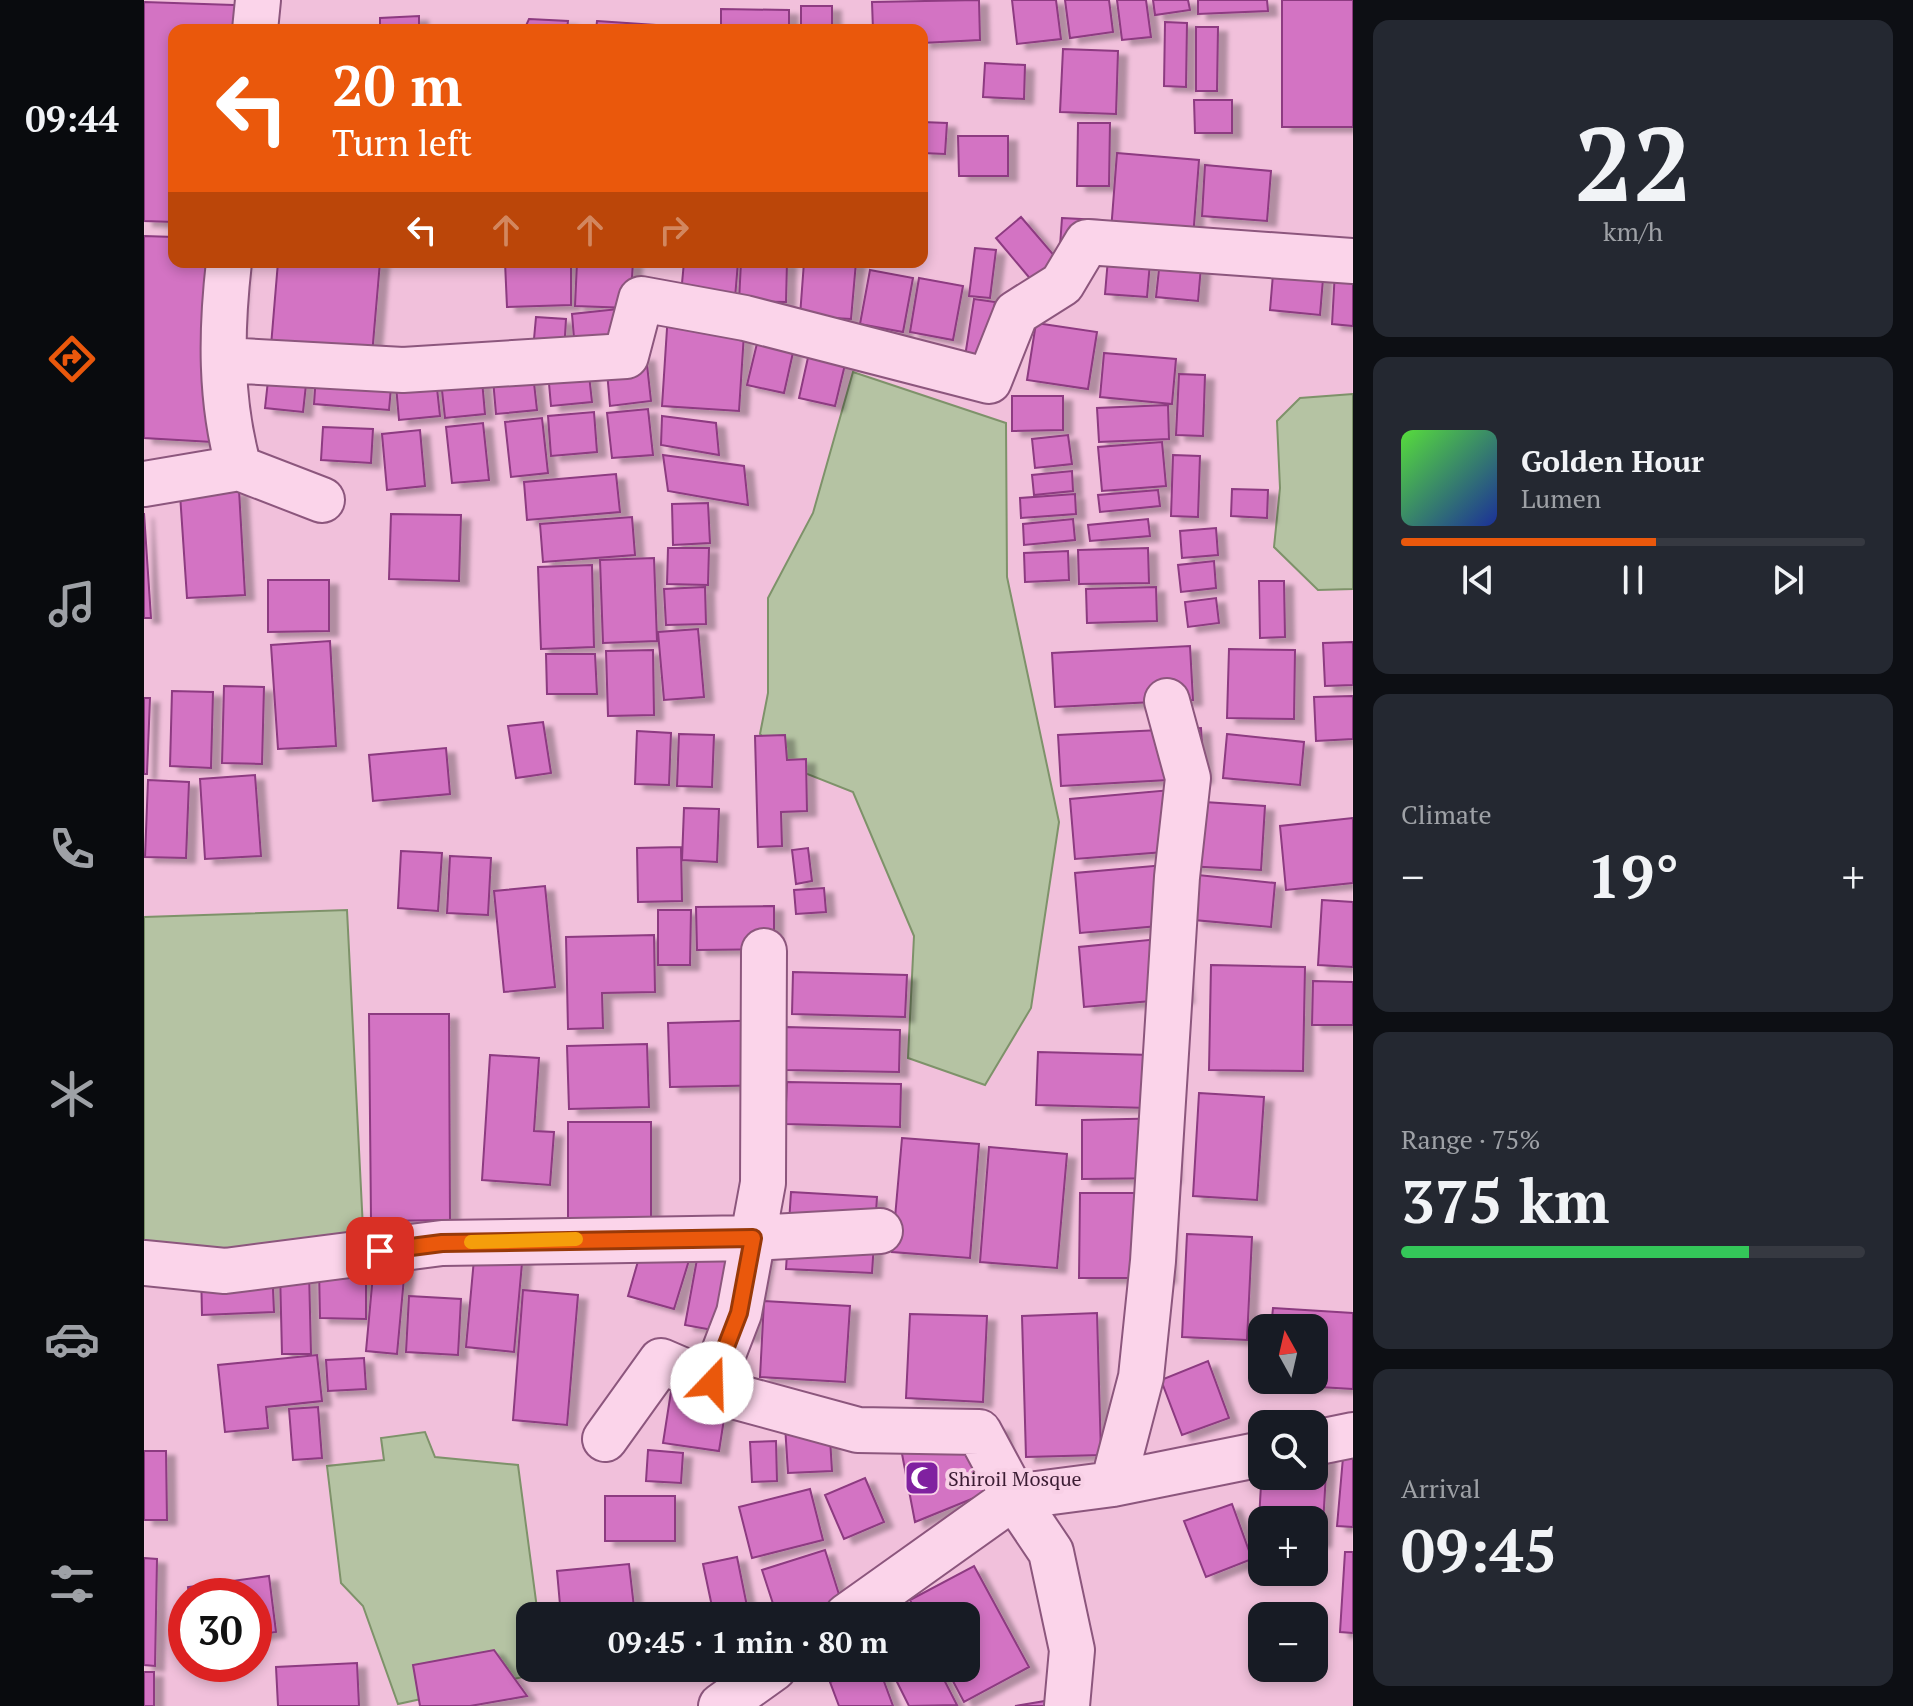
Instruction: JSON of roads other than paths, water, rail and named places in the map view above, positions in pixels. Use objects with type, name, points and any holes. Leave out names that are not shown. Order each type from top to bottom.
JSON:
[{"type":"street","points":[[256,24],[258,0]]},
{"type":"street","points":[[224,360],[403,370],[626,356],[641,299],[745,318],[989,381],[1016,313],[1062,284],[1087,242],[1353,261]]},
{"type":"street","points":[[228,268],[223,322],[227,427],[239,468]]},
{"type":"street","points":[[144,484],[239,468],[322,500]]},
{"type":"street","points":[[1113,1484],[1141,1377],[1153,1261],[1177,877],[1188,778],[1167,701]]},
{"type":"street","points":[[712,1383],[739,1313],[763,1183],[764,951]]},
{"type":"street","points":[[144,1263],[225,1271],[442,1243],[753,1238],[880,1231]]},
{"type":"street","points":[[605,1439],[661,1361],[712,1383],[733,1396],[858,1430],[979,1432],[1014,1497],[1051,1552],[1072,1650],[1067,1706]]},
{"type":"street","points":[[1328,1440],[1353,1435]]},
{"type":"street","points":[[867,1602],[1014,1497],[1113,1484],[1248,1457]]},
{"type":"street","points":[[721,1706],[754,1682]]},
{"type":"place","name":"Shiroil Mosque","points":[[922,1478]]}]
